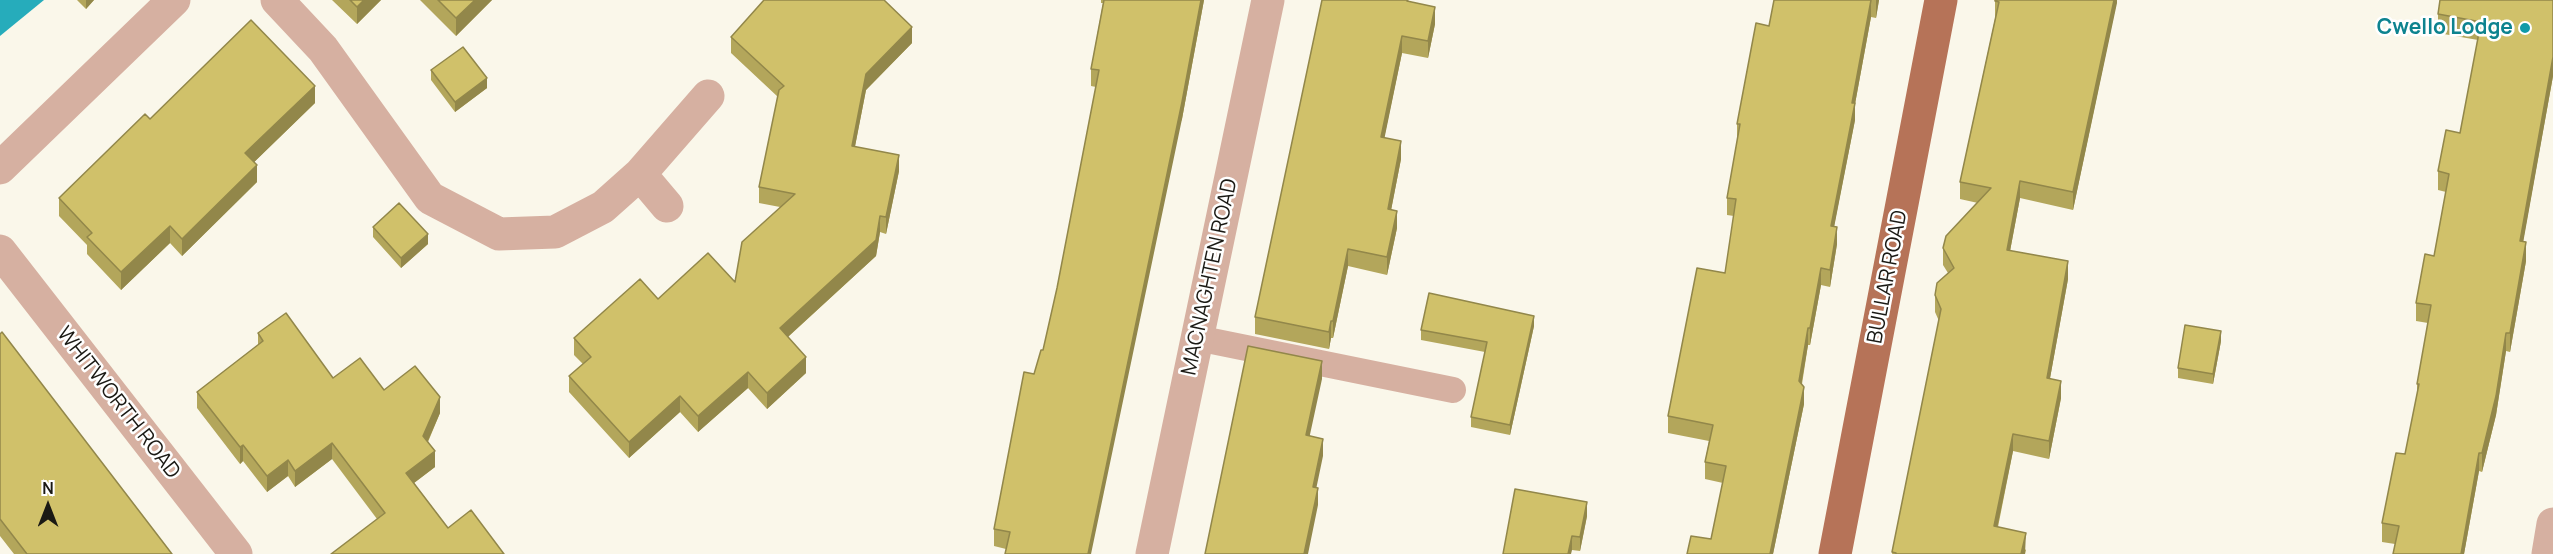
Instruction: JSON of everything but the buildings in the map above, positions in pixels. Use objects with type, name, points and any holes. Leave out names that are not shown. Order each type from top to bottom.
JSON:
[{"type":"main road","name":"BULLAR ROAD","points":[[1835,554],[1941,0]]},
{"type":"street","points":[[0,168],[174,0]]},
{"type":"street","points":[[277,0],[323,49],[430,198],[499,234],[555,232],[603,207],[640,174],[708,96]]},
{"type":"street","name":"MACNAGHTEN ROAD","points":[[1152,554],[1268,0]]},
{"type":"street","points":[[640,174],[667,206]]},
{"type":"street","name":"WHITWORTH ROAD","points":[[0,252],[236,554]]},
{"type":"street","points":[[2547,554],[2553,524]]},
{"type":"lane","points":[[1197,338],[1453,390]]},
{"type":"water","points":[[0,0],[44,0],[0,36]]},
{"type":"place","name":"Cwello Lodge","points":[[2525,28]]}]
